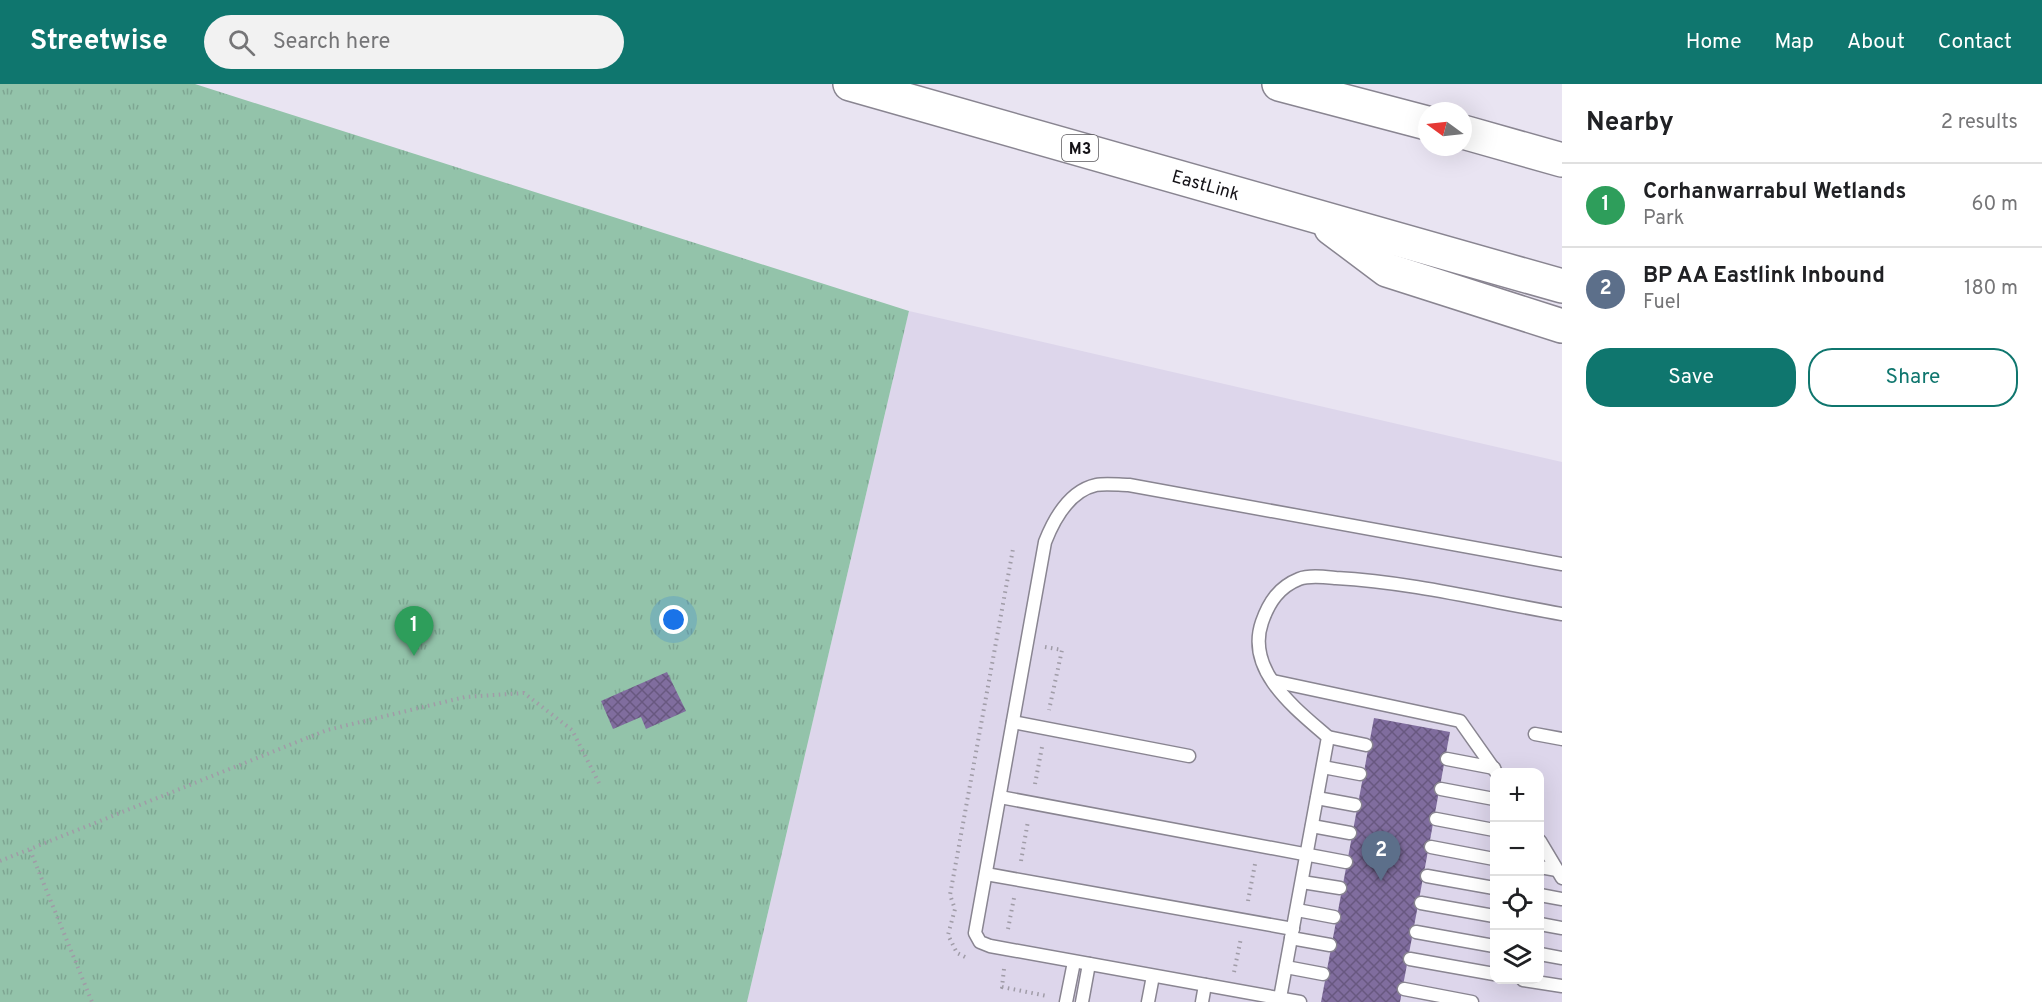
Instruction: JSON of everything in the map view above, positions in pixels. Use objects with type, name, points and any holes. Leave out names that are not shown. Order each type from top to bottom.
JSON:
[{"type":"highway","name":"EastLink","points":[[850,84],[1562,286]]},
{"type":"highway","points":[[1279,84],[1418,121]]},
{"type":"highway","points":[[1472,134],[1562,160]]},
{"type":"highway","points":[[1497,141],[1562,146]]},
{"type":"highway","points":[[1311,213],[1387,270],[1562,326]]},
{"type":"lane","points":[[1300,1002],[1004,949],[980,942],[975,933],[1045,542],[1054,519],[1075,495],[1096,485],[1129,485],[1562,564]]},
{"type":"lane","points":[[1366,745],[1328,737],[1302,714],[1273,681],[1262,664],[1259,630],[1268,605],[1281,588],[1301,578],[1362,580],[1562,614]]},
{"type":"lane","points":[[1273,681],[1460,721],[1494,768]]},
{"type":"lane","points":[[1012,722],[1189,756]]},
{"type":"lane","points":[[1535,734],[1562,739]]},
{"type":"lane","points":[[1280,998],[1328,737]]},
{"type":"lane","points":[[1447,759],[1490,769]]},
{"type":"lane","points":[[1323,767],[1360,774]]},
{"type":"lane","points":[[1441,789],[1490,798]]},
{"type":"lane","points":[[1000,797],[1346,862]]},
{"type":"lane","points":[[1317,798],[1355,805]]},
{"type":"lane","points":[[1436,819],[1490,829]]},
{"type":"lane","points":[[1312,826],[1350,833]]},
{"type":"lane","points":[[1431,848],[1490,858]]},
{"type":"lane","points":[[1544,849],[1560,874]]},
{"type":"lane","points":[[1544,869],[1560,874]]},
{"type":"lane","points":[[986,874],[1292,934],[1330,945]]},
{"type":"lane","points":[[1427,876],[1490,887]]},
{"type":"lane","points":[[1302,882],[1340,888]]},
{"type":"lane","points":[[1544,896],[1562,899]]},
{"type":"lane","points":[[1421,903],[1490,915]]},
{"type":"lane","points":[[1297,910],[1334,917]]},
{"type":"lane","points":[[1544,925],[1562,928]]},
{"type":"lane","points":[[1416,932],[1490,945]]},
{"type":"lane","points":[[1544,955],[1562,958]]},
{"type":"lane","points":[[1410,959],[1490,973]]},
{"type":"lane","points":[[1066,1002],[1074,962]]},
{"type":"lane","points":[[1082,1002],[1089,964]]},
{"type":"lane","points":[[1286,967],[1323,974]]},
{"type":"lane","points":[[1148,1002],[1153,976]]},
{"type":"lane","points":[[1544,983],[1562,986]]},
{"type":"lane","points":[[1202,1002],[1205,985]]},
{"type":"lane","points":[[1404,989],[1473,1002]]},
{"type":"path","points":[[997,638],[1062,650],[1004,949]]},
{"type":"path","points":[[0,861],[327,730],[465,697],[524,693],[572,730],[601,787]]},
{"type":"path","points":[[30,849],[92,1002]]},
{"type":"shaded area","points":[[909,311],[1562,462],[1562,1002],[747,1002]]},
{"type":"green space","points":[[0,84],[195,84],[909,311],[747,1002],[0,1002]]},
{"type":"building","points":[[667,672],[686,711],[646,729],[641,717],[613,729],[601,701]]},
{"type":"building","points":[[1374,718],[1450,732],[1400,1002],[1321,1002]]},
{"type":"place","name":"Corhanwarrabul Wetlands","points":[[414,656]]},
{"type":"place","name":"BP AA Eastlink Inbound","points":[[1381,881]]}]
